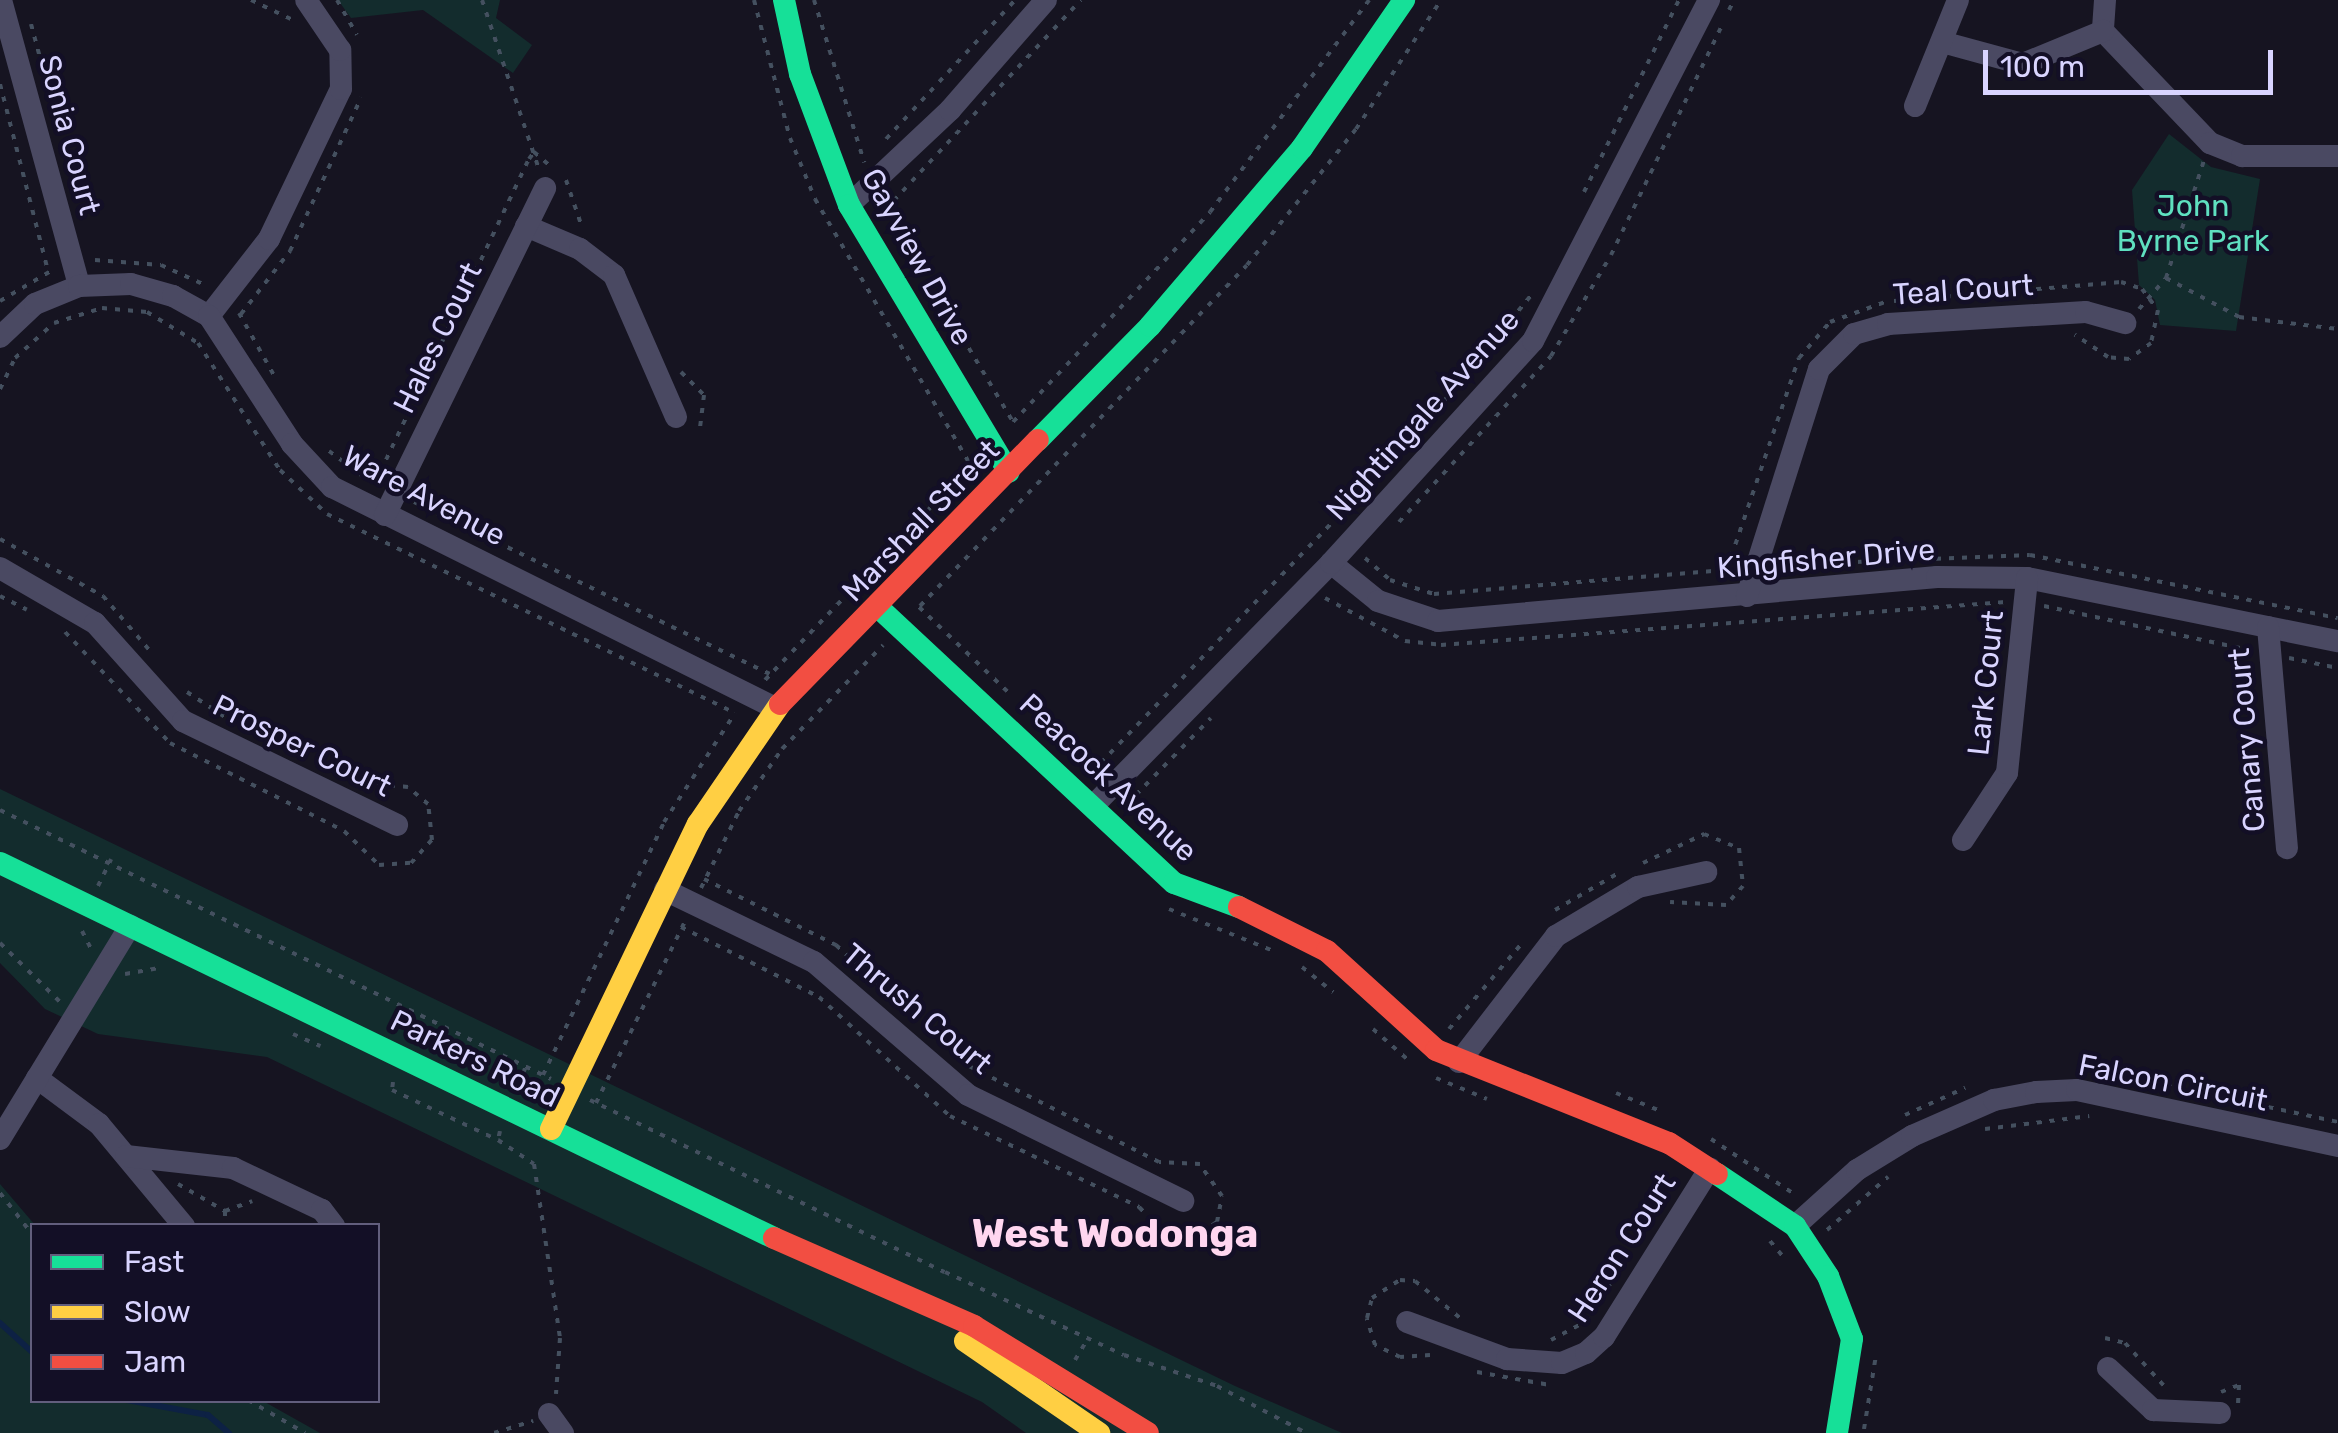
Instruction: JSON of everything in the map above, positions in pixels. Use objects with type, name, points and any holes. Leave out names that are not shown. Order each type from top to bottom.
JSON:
[{"type":"street","name":"Sonia Court","points":[[1,0],[76,276]]},
{"type":"street","points":[[0,337],[35,304],[76,276],[213,301],[269,239],[342,89],[340,50],[306,0]]},
{"type":"street","name":"Gayview Drive","points":[[784,0],[800,74],[849,206],[1008,472]]},
{"type":"street","points":[[849,206],[1046,0]]},
{"type":"street","name":"Marshall Street","points":[[551,1129],[708,807],[776,708],[880,609],[1150,326],[1302,148],[1404,0]]},
{"type":"street","name":"Nightingale Avenue","points":[[1093,806],[1331,563],[1533,341],[1708,0]]},
{"type":"street","points":[[1915,106],[1958,0]]},
{"type":"street","points":[[2106,0],[2103,31],[2210,143],[2242,156],[2338,156]]},
{"type":"street","points":[[1942,42],[2023,64],[2103,31]]},
{"type":"street","name":"Hales Court","points":[[385,515],[386,488],[545,188]]},
{"type":"street","points":[[526,226],[580,249],[614,276],[676,417]]},
{"type":"street","name":"Ware Avenue","points":[[213,301],[311,466],[385,515],[776,708]]},
{"type":"street","name":"Teal Court","points":[[1747,596],[1814,381],[1845,340],[1908,322],[2086,312],[2124,323]]},
{"type":"street","name":"Kingfisher Drive","points":[[1331,563],[1378,601],[1438,620],[1937,577],[2338,641]]},
{"type":"street","name":"Prosper Court","points":[[0,568],[96,623],[183,720],[396,825]]},
{"type":"street","name":"Lark Court","points":[[1963,840],[2007,774],[2026,590]]},
{"type":"street","name":"Peacock Avenue","points":[[880,609],[1174,884],[1278,922],[1327,951],[1460,1062],[1579,1101],[1710,1168],[1795,1226],[1828,1276],[1852,1340],[1837,1433]]},
{"type":"street","name":"Canary Court","points":[[2268,627],[2287,848]]},
{"type":"street","name":"Parkers Road","points":[[0,863],[924,1310],[1027,1354],[1148,1433]]},
{"type":"street","points":[[1460,1062],[1556,936],[1638,887],[1706,872]]},
{"type":"street","name":"Thrush Court","points":[[665,890],[834,976],[968,1096],[1183,1202]]},
{"type":"street","points":[[3,1127],[37,1078],[98,962],[130,926]]},
{"type":"street","points":[[37,1078],[99,1124],[182,1223]]},
{"type":"street","name":"Falcon Circuit","points":[[1795,1226],[1857,1170],[1912,1136],[1994,1100],[2036,1092],[2078,1090],[2338,1146]]},
{"type":"street","points":[[126,1156],[233,1168],[322,1210],[332,1223]]},
{"type":"street","name":"Heron Court","points":[[1407,1322],[1507,1359],[1562,1363],[1586,1352],[1604,1337],[1710,1168]]},
{"type":"street","name":"Parkers Road","points":[[924,1310],[1099,1433]]},
{"type":"street","points":[[2108,1368],[2153,1410],[2222,1408]]},
{"type":"street","points":[[2143,1433],[2153,1410]]},
{"type":"path","points":[[251,0],[299,24]]},
{"type":"path","points":[[482,0],[545,188]]},
{"type":"path","points":[[814,0],[864,161],[885,210],[1013,422],[1210,212],[1368,0]]},
{"type":"path","points":[[864,161],[1016,0]]},
{"type":"path","points":[[885,210],[1081,0]]},
{"type":"path","points":[[596,1103],[695,904],[720,845],[782,750],[1247,264],[1356,129],[1441,0]]},
{"type":"path","points":[[1580,200],[1679,0]]},
{"type":"path","points":[[0,84],[48,271]]},
{"type":"path","points":[[2124,323],[2166,278],[2210,143]]},
{"type":"path","points":[[534,152],[566,179],[581,226],[596,235]]},
{"type":"path","points":[[386,488],[534,152]]},
{"type":"path","points":[[0,301],[48,271],[76,276],[141,260],[241,314],[283,391]]},
{"type":"path","points":[[213,301],[218,274]]},
{"type":"path","points":[[2166,278],[2239,317],[2338,329]]},
{"type":"path","points":[[1727,569],[1792,373],[1816,334],[1840,315],[1887,302],[2121,282],[2151,298],[2158,328],[2129,358],[2108,357],[2062,332]]},
{"type":"path","points":[[1092,772],[1411,441],[1538,286]]},
{"type":"path","points":[[672,362],[704,395],[699,434]]},
{"type":"path","points":[[318,439],[386,488],[770,674]]},
{"type":"path","points":[[1775,566],[1781,548]]},
{"type":"path","points":[[1314,610],[1327,596],[1388,634],[1441,645],[2026,590],[2268,654],[2338,668]]},
{"type":"path","points":[[919,607],[1020,704]]},
{"type":"path","points":[[1078,758],[1126,805],[1213,716]]},
{"type":"path","points":[[0,810],[111,859],[596,1103],[946,1272],[1124,1355],[1217,1386],[1306,1433]]},
{"type":"path","points":[[111,859],[79,927],[98,962],[121,974],[165,968]]},
{"type":"path","points":[[0,943],[61,1003]]},
{"type":"path","points":[[54,1016],[70,988]]},
{"type":"path","points":[[287,1030],[327,1048]]},
{"type":"path","points":[[498,1140],[526,1066]]},
{"type":"path","points":[[384,1072],[394,1078],[392,1090],[498,1140],[534,1164],[560,1338],[556,1424],[494,1433]]},
{"type":"path","points":[[1980,1130],[2034,1117],[2099,1116]]},
{"type":"path","points":[[1827,1230],[1904,1166]]},
{"type":"path","points":[[0,1193],[30,1231]]},
{"type":"path","points":[[1532,1341],[1560,1338],[1586,1321],[1618,1272]]},
{"type":"path","points":[[1438,1356],[1400,1357],[1375,1345],[1367,1318],[1372,1298],[1400,1280],[1415,1282],[1465,1320]]},
{"type":"path","points":[[2105,1338],[2126,1343],[2160,1385],[2180,1392]]},
{"type":"path","points":[[1475,1371],[1525,1386],[1558,1383]]},
{"type":"path","points":[[2222,1408],[2239,1385],[2222,1408]]},
{"type":"path","points":[[253,1403],[305,1433]]},
{"type":"path","points":[[519,1427],[523,1433]]},
{"type":"green space","points":[[338,0],[500,0],[496,18],[532,45],[513,73],[423,10],[351,18]]},
{"type":"green space","name":"John Byrne Park","points":[[2169,134],[2211,167],[2260,179],[2236,331],[2160,325],[2155,300],[2139,285],[2132,190]]},
{"type":"green space","points":[[0,789],[1235,1386],[1342,1433],[1026,1433],[982,1402],[267,1057],[98,1034],[45,1009],[0,963]]},
{"type":"green space","points":[[0,1184],[33,1223],[30,1223],[30,1403],[267,1403],[320,1433],[0,1433]]},
{"type":"waterway","points":[[0,1323],[30,1350]]},
{"type":"waterway","points":[[143,1403],[208,1415],[229,1433]]},
{"type":"traffic: fast","points":[[784,0],[800,74],[849,205],[1009,472]]},
{"type":"traffic: fast","points":[[1038,440],[1150,326],[1302,148],[1404,0]]},
{"type":"traffic: fast","points":[[880,609],[1174,883],[1239,907]]},
{"type":"traffic: fast","points":[[0,863],[774,1238]]},
{"type":"traffic: fast","points":[[1717,1174],[1795,1226],[1828,1276],[1852,1339],[1837,1433]]},
{"type":"traffic: slow","points":[[551,1129],[698,824],[780,704]]},
{"type":"traffic: slow","points":[[965,1341],[1099,1433]]},
{"type":"traffic: jam","points":[[780,704],[1038,440]]},
{"type":"traffic: jam","points":[[1239,907],[1327,951],[1436,1050],[1669,1143],[1717,1174]]},
{"type":"traffic: jam","points":[[774,1238],[974,1326],[1148,1433]]},
{"type":"district","name":"West Wodonga","points":[[1115,1234]]}]
